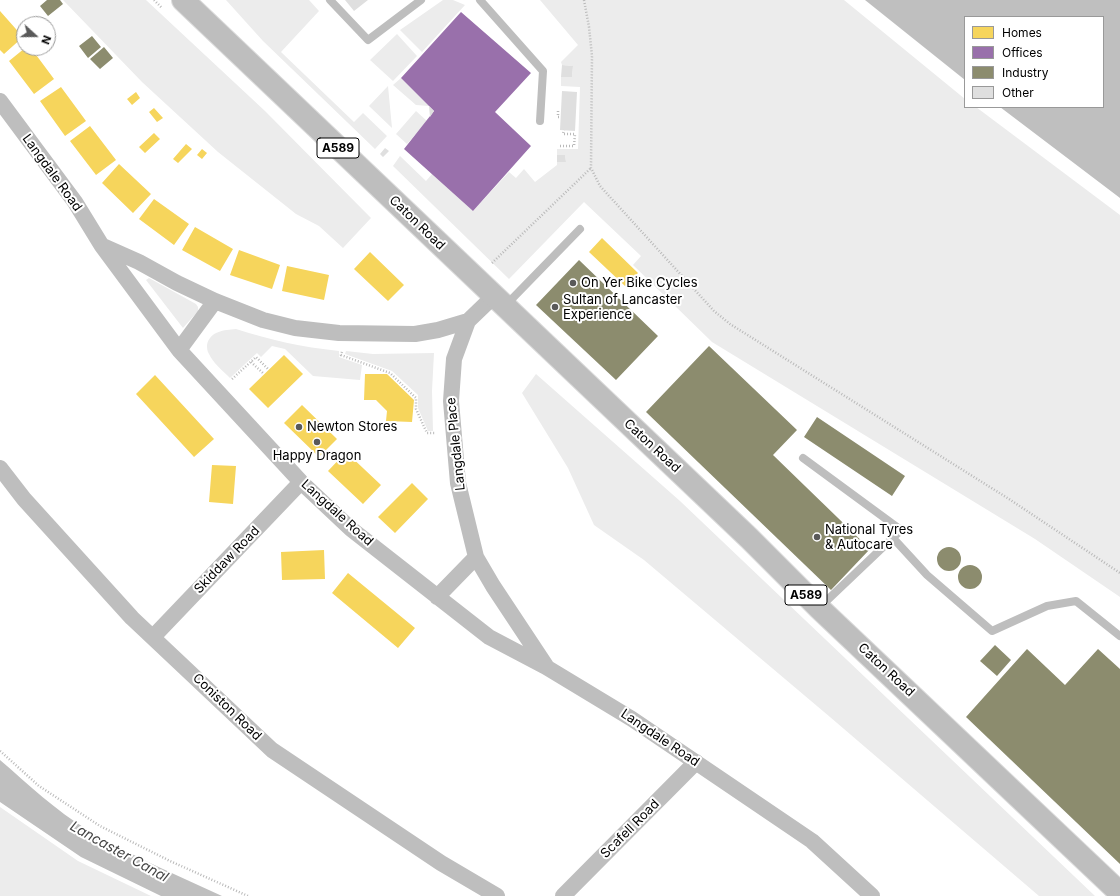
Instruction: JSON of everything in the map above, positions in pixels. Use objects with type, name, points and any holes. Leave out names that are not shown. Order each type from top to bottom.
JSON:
[{"type":"main road","name":"Caton Road","points":[[183,0],[749,538],[819,608],[1120,893]]},
{"type":"street","name":"Langdale Road","points":[[0,101],[75,202],[102,246],[180,350],[301,482],[351,529],[489,637],[546,667],[632,719],[812,841],[872,896]]},
{"type":"street","points":[[102,246],[139,262],[177,283],[215,301],[180,350]]},
{"type":"street","name":"Langdale Place","points":[[215,301],[263,320],[295,328],[339,333],[415,334],[438,330],[468,321],[499,301]]},
{"type":"street","name":"Langdale Place","points":[[468,321],[454,359],[451,401],[458,483],[476,557],[493,586],[546,667]]},
{"type":"street","name":"Coniston Road","points":[[0,468],[24,499],[132,618],[272,750],[441,863],[497,896]]},
{"type":"street","name":"Skiddaw Road","points":[[153,637],[301,482]]},
{"type":"street","points":[[437,597],[476,557]]},
{"type":"street","name":"Scafell Road","points":[[563,896],[696,762]]},
{"type":"lane","points":[[330,0],[368,40],[421,0]]},
{"type":"lane","points":[[480,0],[543,71],[540,121]]},
{"type":"lane","points":[[499,301],[580,229]]},
{"type":"lane","points":[[803,458],[901,530],[819,608]]},
{"type":"lane","points":[[893,538],[928,575],[992,632],[1047,606],[1076,601],[1120,636]]},
{"type":"path","points":[[584,0],[592,56],[591,168],[600,186],[714,311],[730,324],[1042,521],[1120,573]]},
{"type":"path","points":[[558,111],[558,117],[560,117]]},
{"type":"path","points":[[560,146],[574,146],[575,134],[563,134],[564,130]]},
{"type":"path","points":[[490,265],[591,168]]},
{"type":"path","points":[[341,355],[390,373],[416,398],[416,408],[427,433],[433,433]]},
{"type":"path","points":[[228,382],[256,357],[269,370]]},
{"type":"path","points":[[251,362],[264,374]]},
{"type":"path","points":[[0,752],[39,786],[100,826],[170,861],[248,896]]},
{"type":"shaded area","points":[[63,0],[146,0],[265,111],[371,218],[343,248],[319,226],[296,214],[218,152],[142,82]]},
{"type":"shaded area","points":[[226,0],[309,0],[319,11],[281,52],[354,122],[363,113],[387,136],[375,149],[263,41]]},
{"type":"shaded area","points":[[443,0],[453,0],[465,5],[422,52],[400,30]]},
{"type":"shaded area","points":[[540,0],[844,0],[964,98],[964,108],[977,108],[1120,215],[1120,597],[1035,539],[712,342],[633,265],[641,256],[584,202],[509,279],[393,166],[400,156],[426,181],[432,174],[473,211],[509,172],[516,178],[524,169],[535,182],[557,165],[557,162],[566,162],[565,155],[557,155],[557,149],[578,149],[580,87],[561,86],[561,77],[572,77],[573,66],[562,65],[561,62],[578,45]]},
{"type":"shaded area","points":[[397,34],[417,56],[393,81],[370,60]]},
{"type":"shaded area","points":[[401,78],[429,106],[416,105],[393,85]]},
{"type":"shaded area","points":[[388,86],[392,128],[369,106]]},
{"type":"shaded area","points":[[416,111],[427,121],[407,144],[396,134]]},
{"type":"shaded area","points":[[149,278],[196,304],[198,311],[183,328],[146,280]]},
{"type":"shaded area","points":[[236,329],[286,343],[339,351],[339,357],[362,365],[360,380],[313,376],[285,349],[272,346],[261,357],[257,353],[230,378],[213,361],[208,352],[207,345],[214,334]]},
{"type":"shaded area","points":[[346,351],[373,354],[434,353],[432,391],[433,431],[428,431],[418,408],[418,395],[392,371],[345,354]]},
{"type":"shaded area","points":[[536,374],[680,501],[1095,896],[1039,896],[644,560],[594,525],[568,468],[522,393]]},
{"type":"shaded area","points":[[0,807],[78,861],[151,896],[0,896]]},
{"type":"water","points":[[865,0],[1120,0],[1120,198],[1001,108],[1104,108],[1104,16],[964,16],[964,79]]},
{"type":"water","name":"Lancaster Canal","points":[[0,760],[53,806],[76,823],[137,857],[222,896],[161,896],[81,857],[0,802]]},
{"type":"building: Homes","points":[[0,11],[16,29],[16,43],[4,54],[0,50]]},
{"type":"building: Homes","points":[[16,55],[37,56],[54,79],[34,94],[9,61]]},
{"type":"building: Homes","points":[[61,87],[86,121],[65,136],[40,101]]},
{"type":"building: Homes","points":[[136,92],[140,98],[132,105],[127,99]]},
{"type":"building: Homes","points":[[154,108],[163,118],[157,122],[149,112]]},
{"type":"building: Homes","points":[[90,126],[116,160],[96,175],[70,141]]},
{"type":"building: Homes","points":[[154,133],[160,139],[145,153],[139,147]]},
{"type":"building: Homes","points":[[186,144],[192,149],[178,163],[173,159]]},
{"type":"building: Homes","points":[[202,149],[207,153],[202,159],[197,155]]},
{"type":"building: Homes","points":[[119,164],[151,194],[133,213],[102,183]]},
{"type":"building: Homes","points":[[154,199],[189,224],[174,245],[139,219]]},
{"type":"building: Homes","points":[[195,227],[233,249],[220,271],[182,250]]},
{"type":"building: Homes","points":[[602,238],[638,273],[625,286],[589,252]]},
{"type":"building: Homes","points":[[239,250],[280,265],[272,289],[230,275]]},
{"type":"building: Homes","points":[[370,252],[404,285],[388,301],[354,269]]},
{"type":"building: Homes","points":[[287,266],[329,275],[324,300],[282,291]]},
{"type":"building: Homes","points":[[284,355],[303,374],[268,408],[249,389]]},
{"type":"building: Homes","points":[[365,374],[387,374],[414,400],[412,422],[386,421],[387,411],[376,400],[364,400]]},
{"type":"building: Homes","points":[[155,375],[214,439],[194,457],[136,394]]},
{"type":"building: Homes","points":[[302,405],[337,439],[319,457],[284,423]]},
{"type":"building: Homes","points":[[346,452],[381,485],[363,504],[328,471]]},
{"type":"building: Homes","points":[[212,465],[236,466],[233,504],[209,502]]},
{"type":"building: Homes","points":[[412,483],[428,499],[395,533],[378,517]]},
{"type":"building: Homes","points":[[324,550],[325,579],[282,580],[281,552]]},
{"type":"building: Homes","points":[[348,573],[415,628],[398,648],[332,593]]},
{"type":"building: Offices","points":[[461,12],[531,73],[495,112],[531,146],[473,211],[404,149],[434,111],[401,78]]},
{"type":"building: Industry","points":[[47,0],[60,0],[63,4],[48,16],[40,6]]},
{"type":"building: Industry","points":[[92,36],[101,47],[88,58],[79,46]]},
{"type":"building: Industry","points":[[104,47],[113,58],[100,69],[90,59]]},
{"type":"building: Industry","points":[[579,260],[658,336],[616,380],[536,305]]},
{"type":"building: Industry","points":[[709,346],[797,430],[773,455],[870,549],[831,590],[646,412]]},
{"type":"building: Industry","points":[[817,417],[905,476],[892,496],[804,437]]},
{"type":"building: Industry","points":[[949,547],[954,548],[960,554],[960,564],[954,570],[949,571],[944,570],[938,564],[937,559],[938,554],[944,548]]},
{"type":"building: Industry","points":[[970,565],[975,566],[981,572],[981,582],[975,588],[970,589],[965,588],[959,582],[958,577],[959,572],[965,566]]},
{"type":"building: Industry","points":[[995,645],[1011,660],[997,676],[980,661]]},
{"type":"building: Industry","points":[[1027,649],[1065,685],[1098,649],[1120,669],[1120,864],[966,717]]},
{"type":"building: Other","points":[[345,0],[368,0],[354,11]]},
{"type":"building: Other","points":[[562,65],[573,66],[572,77],[561,77]]},
{"type":"building: Other","points":[[562,91],[577,92],[575,131],[560,130]]},
{"type":"building: Other","points":[[429,106],[434,111],[430,117]]},
{"type":"building: Other","points":[[385,148],[389,151],[383,157],[380,154]]},
{"type":"building: Other","points":[[557,155],[565,155],[566,162],[557,162]]},
{"type":"place","name":"On Yer Bike Cycles","points":[[573,283]]},
{"type":"place","name":"Sultan of Lancaster Experience","points":[[555,307]]},
{"type":"place","name":"Newton Stores","points":[[299,427]]},
{"type":"place","name":"Happy Dragon","points":[[317,442]]},
{"type":"place","name":"National Tyres & Autocare","points":[[817,537]]}]
